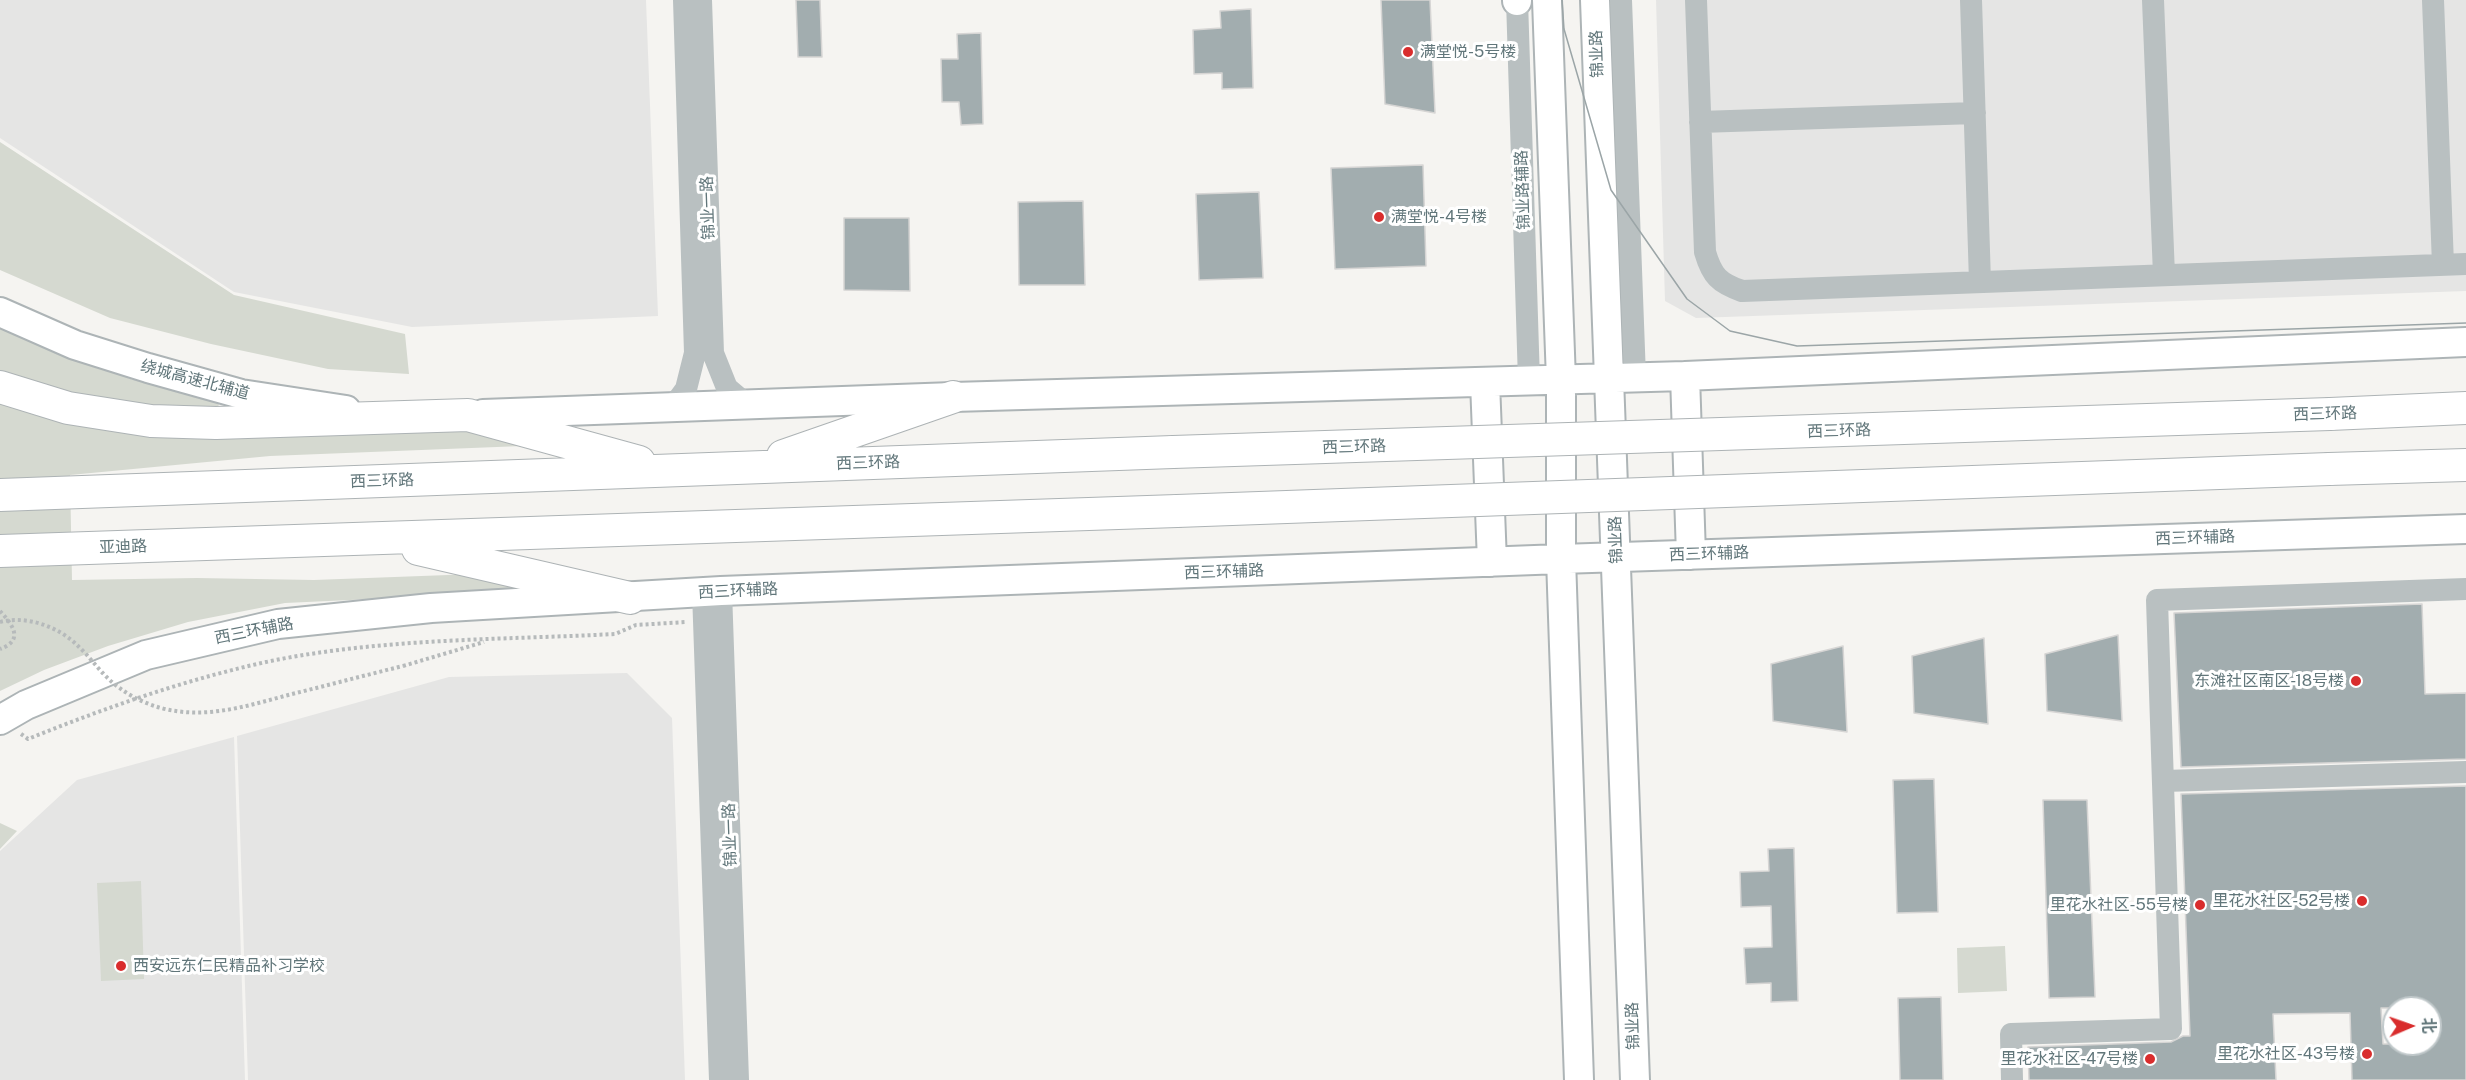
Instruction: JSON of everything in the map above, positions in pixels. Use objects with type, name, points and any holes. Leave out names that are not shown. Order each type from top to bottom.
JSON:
[{"type":"highway","points":[[0,387],[68,408],[151,421],[216,423],[468,415],[669,470]]},
{"type":"highway","points":[[752,467],[952,397]]},
{"type":"highway","name":"西三环路","points":[[0,495],[2466,408]]},
{"type":"highway","points":[[376,539],[2466,465]]},
{"type":"highway","points":[[376,539],[630,598]]},
{"type":"highway","name":"亚迪路","points":[[0,551],[376,539]]},
{"type":"main road","points":[[1547,0],[1561,380],[1561,559],[1580,1080]]},
{"type":"main road","name":"锦业路","points":[[1595,0],[1622,378],[1617,557],[1635,1080]]},
{"type":"main road","name":"绕城高速北辅道","points":[[0,312],[75,345],[241,394],[399,418]]},
{"type":"main road","points":[[468,415],[952,397],[1685,376],[2466,342]]},
{"type":"main road","points":[[1685,376],[1691,555]]},
{"type":"main road","points":[[1485,382],[1492,561]]},
{"type":"main road","name":"西三环辅路","points":[[0,720],[26,705],[146,655],[278,624],[431,608],[630,598],[712,591],[1492,561],[2466,529]]},
{"type":"main road","points":[[0,700],[29,686],[146,655]]},
{"type":"street","name":"锦业一路","points":[[672,408],[686,389],[695,354],[684,0]]},
{"type":"street","name":"锦业一路","points":[[701,0],[713,353],[726,388],[747,405]]},
{"type":"street","name":"锦业路辅路","points":[[1517,0],[1529,381]]},
{"type":"street","points":[[1621,0],[1622,378]]},
{"type":"street","points":[[1696,0],[1705,252],[1710,271],[1727,285],[1742,291],[2466,264]]},
{"type":"street","points":[[1971,0],[1980,282]]},
{"type":"street","points":[[2153,0],[2164,275]]},
{"type":"street","points":[[2433,0],[2443,265]]},
{"type":"street","points":[[1700,122],[1975,113]]},
{"type":"street","points":[[2012,1080],[2011,1034],[2170,1029],[2157,600],[2466,589]]},
{"type":"street","name":"锦业一路","points":[[712,591],[705,622],[720,1080]]},
{"type":"street","name":"锦业一路","points":[[712,591],[738,1080]]},
{"type":"street","points":[[2164,781],[2466,772]]},
{"type":"path","points":[[0,611],[13,624],[15,631],[7,646],[0,649]]},
{"type":"path","points":[[0,622],[12,619],[32,621],[48,626],[78,645],[121,689],[151,705],[174,711],[202,713],[231,710],[403,666],[490,640]]},
{"type":"path","points":[[0,720],[28,739],[105,708],[213,675],[267,662],[371,647],[615,634],[636,625],[705,622]]},
{"type":"shaded area","points":[[0,0],[646,0],[658,316],[412,327],[234,292],[0,138]]},
{"type":"shaded area","points":[[1656,0],[2466,0],[2466,291],[1696,318],[1665,301]]},
{"type":"shaded area","points":[[0,142],[234,295],[405,334],[409,374],[328,369],[211,344],[110,318],[0,270]]},
{"type":"shaded area","points":[[0,326],[65,355],[131,379],[219,402],[215,435],[460,428],[522,446],[270,456],[70,475],[72,580],[197,578],[314,580],[475,574],[530,587],[524,592],[285,603],[188,622],[108,646],[44,670],[0,691]]},
{"type":"shaded area","points":[[627,673],[672,718],[685,1080],[248,1080],[237,736],[449,677]]},
{"type":"shaded area","name":"西安远东仁民精品补习学校","points":[[234,737],[245,1080],[0,1080],[0,851],[77,780]]},
{"type":"shaded area","points":[[0,823],[17,831],[0,849]]},
{"type":"shaded area","points":[[141,881],[144,979],[101,981],[97,883]]},
{"type":"shaded area","points":[[2005,946],[2007,991],[1958,993],[1957,948]]},
{"type":"building","points":[[796,0],[820,0],[822,57],[798,57]]},
{"type":"building","name":"满堂悦-5号楼","points":[[1381,0],[1430,0],[1435,113],[1385,104]]},
{"type":"building","points":[[1251,9],[1253,88],[1222,89],[1222,73],[1194,74],[1193,30],[1221,28],[1220,11]]},
{"type":"building","points":[[981,33],[983,124],[961,125],[959,102],[942,102],[941,59],[958,59],[957,34]]},
{"type":"building","name":"满堂悦-4号楼","points":[[1423,165],[1426,266],[1335,269],[1331,168]]},
{"type":"building","points":[[1259,192],[1263,278],[1199,280],[1196,194]]},
{"type":"building","points":[[1083,201],[1085,285],[1019,285],[1018,202]]},
{"type":"building","points":[[844,218],[909,218],[910,291],[844,290]]},
{"type":"building","points":[[2422,604],[2425,694],[2466,693],[2466,759],[2181,767],[2174,613]]},
{"type":"building","points":[[2118,635],[2122,721],[2047,711],[2045,654]]},
{"type":"building","points":[[1984,638],[1988,724],[1914,713],[1912,656]]},
{"type":"building","points":[[1843,646],[1847,732],[1773,721],[1771,664]]},
{"type":"building","points":[[1934,779],[1938,912],[1897,913],[1893,780]]},
{"type":"building","points":[[2466,786],[2466,1080],[2352,1080],[2350,1013],[2273,1014],[2276,1080],[2029,1080],[2028,1047],[2171,1042],[2183,1036],[2190,1036],[2181,794]]},
{"type":"building","points":[[2043,800],[2087,800],[2095,997],[2049,998]]},
{"type":"building","points":[[1794,848],[1798,1001],[1771,1002],[1771,983],[1746,984],[1744,948],[1772,947],[1771,906],[1741,907],[1740,872],[1769,871],[1768,849]]},
{"type":"building","points":[[1941,997],[1943,1080],[1900,1080],[1898,998]]},
{"type":"tram line","points":[[1562,0],[1564,29],[1611,190],[1687,299],[1730,331],[1797,346],[2466,323]]},
{"type":"place","name":"满堂悦-5号楼","points":[[1408,52]]},
{"type":"place","name":"满堂悦-4号楼","points":[[1379,217]]},
{"type":"place","name":"东滩社区南区-18号楼","points":[[2356,681]]},
{"type":"place","name":"里花水社区-52号楼","points":[[2362,901]]},
{"type":"place","name":"里花水社区-55号楼","points":[[2200,905]]},
{"type":"place","name":"西安远东仁民精品补习学校","points":[[121,966]]},
{"type":"place","name":"里花水社区-43号楼","points":[[2367,1054]]},
{"type":"place","name":"里花水社区-47号楼","points":[[2150,1059]]}]
